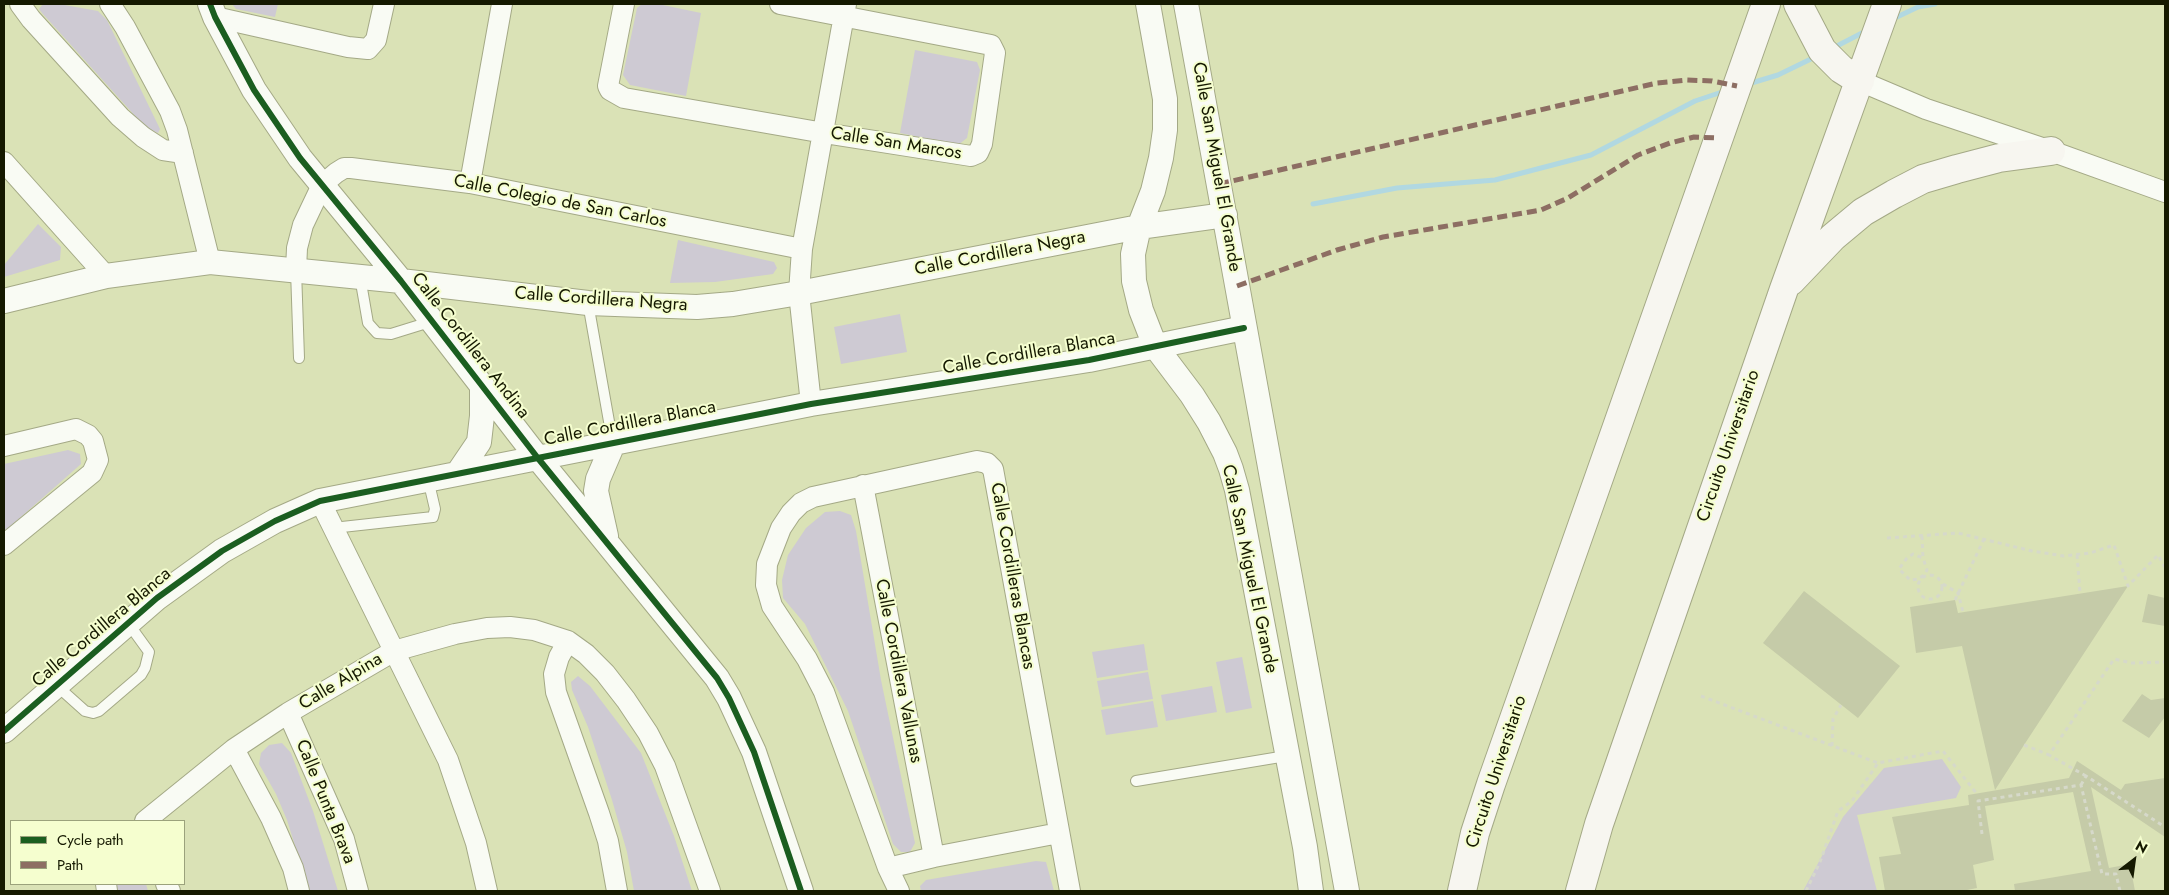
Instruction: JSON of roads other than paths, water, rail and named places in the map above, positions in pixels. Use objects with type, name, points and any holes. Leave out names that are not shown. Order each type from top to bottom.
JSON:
[{"type":"main road","name":"Circuito Universitario","points":[[1462,891],[1476,833],[1491,784],[1766,4]]},
{"type":"main road","points":[[1798,4],[1822,50],[1841,69],[1860,81]]},
{"type":"main road","name":"Circuito Universitario","points":[[1580,891],[1599,824],[1784,289],[1860,81],[1884,8]]},
{"type":"main road","points":[[1784,289],[1833,237],[1863,212],[1923,179],[1999,158],[2051,151]]},
{"type":"street","points":[[20,4],[31,20],[120,117],[143,137],[163,150],[182,154]]},
{"type":"street","points":[[110,4],[125,27],[170,111],[177,130],[210,262]]},
{"type":"street","points":[[212,11],[348,47],[368,49],[376,40],[384,4]]},
{"type":"street","points":[[470,183],[502,4]]},
{"type":"street","name":"Calle San Marcos","points":[[624,4],[608,86],[624,98],[824,133],[971,156],[978,153],[982,144],[995,52],[992,45],[845,10],[780,4]]},
{"type":"street","name":"Calle San Miguel El Grande","points":[[1148,4],[1164,99],[1165,130],[1153,191],[1139,227],[1133,254],[1134,282],[1141,310],[1155,346],[1192,395],[1205,416],[1225,453],[1231,469],[1237,490],[1286,756],[1305,847],[1311,891]]},
{"type":"street","name":"Calle San Miguel El Grande","points":[[1186,4],[1347,891]]},
{"type":"street","points":[[811,404],[799,293],[802,249],[845,10]]},
{"type":"street","name":"Calle Cordillera Andina","points":[[212,11],[254,90],[300,158],[433,321],[537,457],[695,649],[729,698],[754,752],[801,891]]},
{"type":"street","points":[[1860,81],[1919,107],[2051,151],[2165,192]]},
{"type":"street","points":[[4,162],[106,276]]},
{"type":"street","name":"Calle Colegio de San Carlos","points":[[322,185],[336,172],[344,168],[470,183],[802,249]]},
{"type":"street","points":[[296,270],[297,248],[303,225],[322,185]]},
{"type":"street","name":"Calle Cordillera Negra","points":[[4,301],[106,276],[210,262],[360,276],[588,303],[697,307],[733,304],[799,293],[1139,227],[1225,215]]},
{"type":"street","name":"Calle Cordillera Blanca","points":[[4,731],[157,598],[222,551],[275,521],[320,501],[811,404],[1089,360],[1244,328]]},
{"type":"street","points":[[458,473],[478,442],[482,416],[482,385]]},
{"type":"street","points":[[4,446],[76,429],[88,435],[93,441],[98,460],[96,468],[92,473],[4,545]]},
{"type":"street","points":[[608,543],[596,491],[598,478],[613,444]]},
{"type":"street","name":"Calle Cordilleras Blancas","points":[[898,891],[824,692],[807,659],[772,606],[766,585],[767,564],[781,528],[791,513],[801,503],[813,497],[977,461],[987,463],[993,469],[1070,891]]},
{"type":"street","name":"Calle Cordillera Vallunas","points":[[862,485],[934,857]]},
{"type":"street","points":[[320,501],[448,760],[476,843],[487,891]]},
{"type":"street","name":"Calle Alpina","points":[[146,820],[234,749],[288,714],[394,651],[455,634],[487,628],[510,627],[534,630],[568,641],[586,654],[605,672],[626,700],[648,733],[665,766],[710,891]]},
{"type":"street","points":[[568,641],[559,657],[554,674],[556,692],[608,841],[617,891]]},
{"type":"street","name":"Calle Punta Brava","points":[[288,714],[344,840],[358,891]]},
{"type":"street","points":[[234,749],[271,818],[293,868],[299,891]]},
{"type":"street","points":[[888,868],[934,857],[1059,833]]},
{"type":"lane","points":[[296,270],[299,358]]},
{"type":"lane","points":[[360,276],[368,323],[377,333],[391,334],[433,321]]},
{"type":"lane","points":[[588,303],[613,444]]},
{"type":"lane","points":[[334,528],[433,517],[434,509],[428,479]]},
{"type":"lane","points":[[56,685],[84,711],[93,713],[99,711],[141,675],[148,660],[149,652],[128,623]]},
{"type":"lane","points":[[1136,781],[1286,756]]},
{"type":"waterway","points":[[1897,17],[1918,7],[1935,4]]},
{"type":"waterway","points":[[1833,48],[1862,33]]},
{"type":"waterway","points":[[1748,84],[1778,75],[1815,57]]},
{"type":"waterway","points":[[1313,204],[1397,188],[1495,180],[1591,155],[1695,101],[1725,91]]}]
